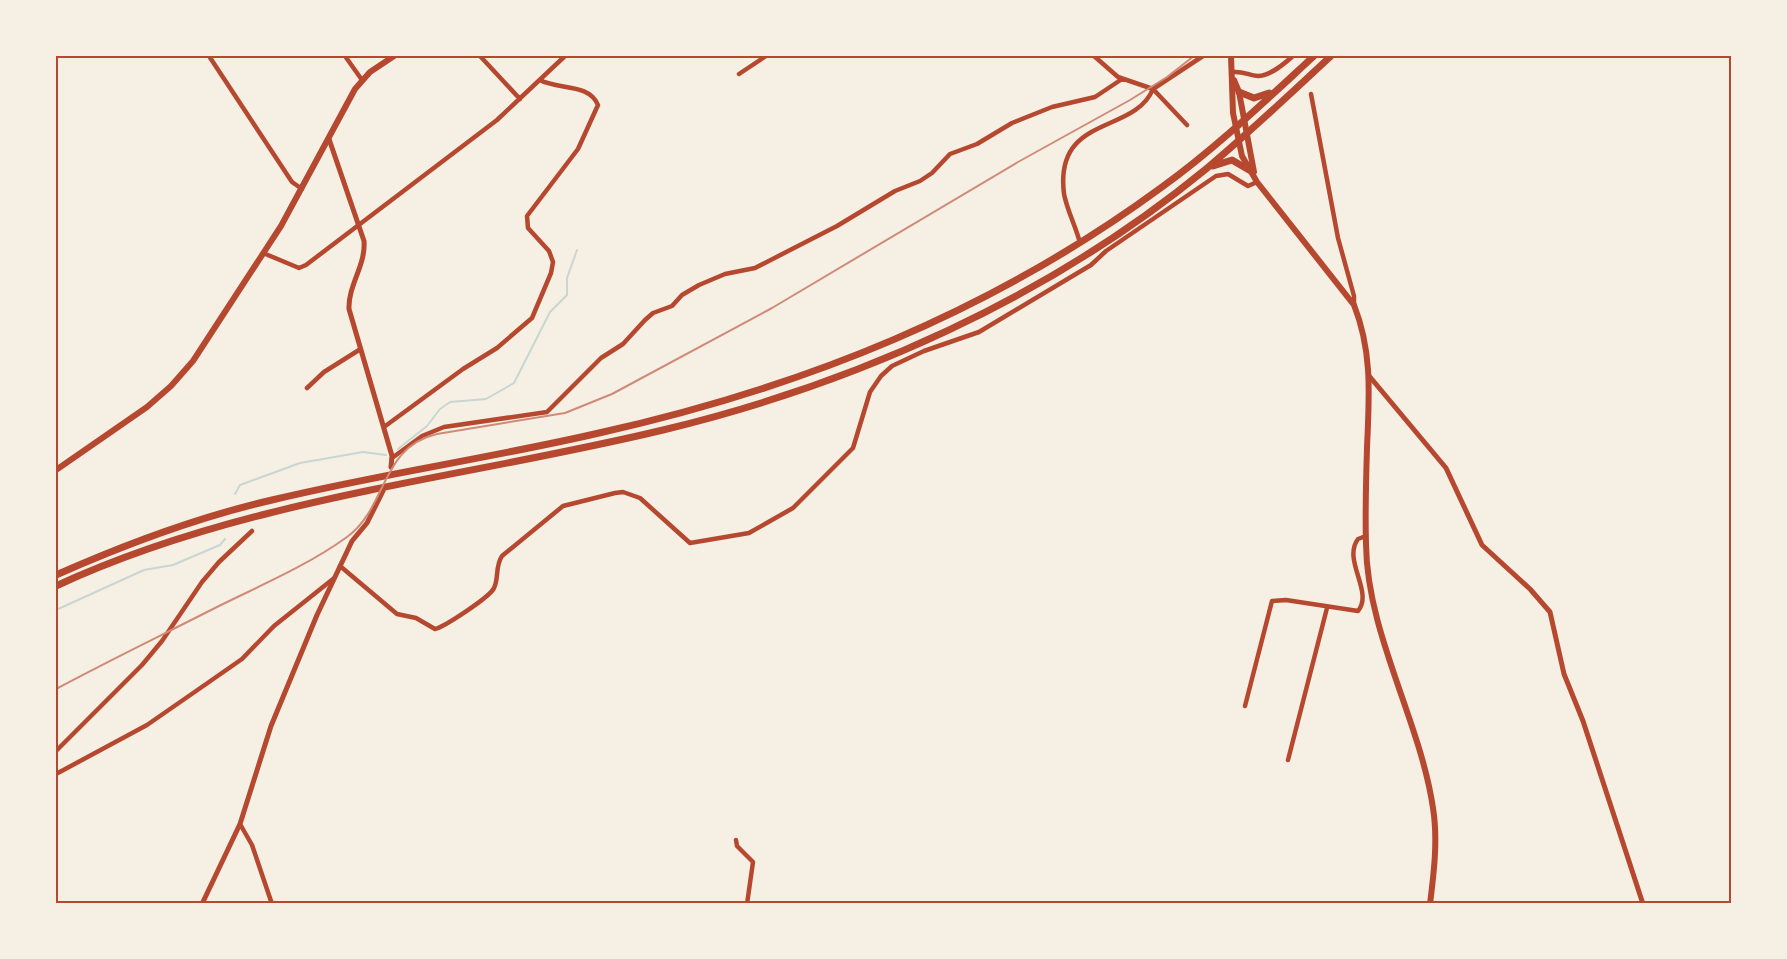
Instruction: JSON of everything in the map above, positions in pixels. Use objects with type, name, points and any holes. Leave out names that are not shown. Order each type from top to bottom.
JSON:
[{"type":"highway","points":[[56,574],[190,522],[274,499],[598,434],[769,389],[930,325],[1005,287],[1080,243],[1163,187],[1234,128],[1314,56]]},
{"type":"highway","points":[[56,586],[196,533],[276,511],[601,444],[707,419],[771,400],[872,363],[971,319],[1050,276],[1135,221],[1205,170],[1331,56]]},
{"type":"highway","points":[[1239,92],[1248,97],[1260,98],[1280,88]]},
{"type":"highway","points":[[1205,170],[1226,160],[1236,161],[1249,170]]},
{"type":"main road","points":[[56,470],[147,407],[171,386],[206,342],[263,253],[302,189],[362,80],[394,56]]},
{"type":"main road","points":[[1231,56],[1234,128],[1237,142],[1249,170],[1354,305],[1367,345],[1370,377],[1366,536],[1371,584],[1377,613],[1423,764],[1433,807],[1435,856],[1430,903]]},
{"type":"main road","points":[[1233,76],[1239,92],[1250,160],[1257,182]]},
{"type":"street","points":[[209,56],[292,182],[302,189]]},
{"type":"street","points":[[345,56],[362,80]]},
{"type":"street","points":[[480,56],[520,99]]},
{"type":"street","points":[[263,253],[299,268],[497,120],[565,56]]},
{"type":"street","points":[[739,74],[766,56]]},
{"type":"street","points":[[1094,56],[1122,79],[1153,89],[1188,125]]},
{"type":"street","points":[[1080,243],[1064,196],[1065,171],[1069,154],[1089,132],[1140,106],[1153,89],[1203,56]]},
{"type":"street","points":[[1233,76],[1241,71],[1260,76],[1269,73],[1293,56]]},
{"type":"street","points":[[392,458],[422,436],[444,427],[547,412],[601,358],[623,344],[645,320],[672,306],[682,295],[699,285],[725,274],[755,268],[837,226],[895,191],[920,181],[932,173],[950,154],[977,144],[1012,123],[1052,107],[1095,97],[1122,79]]},
{"type":"street","points":[[384,427],[463,369],[498,348],[535,314],[553,262],[549,251],[528,228],[527,216],[578,150],[598,105],[585,92],[555,86],[540,80]]},
{"type":"street","points":[[1311,94],[1338,238],[1354,296],[1354,305]]},
{"type":"street","points":[[329,139],[359,224],[365,248],[349,304],[359,350],[384,427],[392,467]]},
{"type":"street","points":[[340,566],[397,614],[416,618],[435,628],[450,624],[461,613],[491,594],[496,585],[498,562],[502,556],[563,506],[615,493],[632,494],[640,498],[690,543],[719,536],[740,536],[760,529],[793,508],[848,455],[857,441],[870,392],[881,376],[892,366],[924,351],[980,332],[1091,265],[1107,251],[1216,176],[1228,174],[1248,186],[1257,182]]},
{"type":"street","points":[[307,388],[324,372],[359,350]]},
{"type":"street","points":[[1370,377],[1446,468],[1482,545],[1530,589],[1550,612],[1564,674],[1583,721],[1643,903]]},
{"type":"street","points":[[202,903],[240,824],[271,726],[335,577],[352,541],[375,509],[383,490]]},
{"type":"street","points":[[56,751],[142,665],[202,582],[219,562],[252,531]]},
{"type":"street","points":[[1245,706],[1272,601],[1286,600],[1353,612],[1360,608],[1362,598],[1353,549],[1358,539],[1366,536]]},
{"type":"street","points":[[56,774],[147,725],[242,659],[274,626],[335,577]]},
{"type":"street","points":[[1288,760],[1327,608]]},
{"type":"street","points":[[240,824],[252,845],[272,903]]},
{"type":"street","points":[[736,840],[737,846],[753,862],[747,903]]},
{"type":"waterway","points":[[398,449],[427,426],[440,409],[450,402],[486,399],[514,383],[550,312],[567,295],[567,278],[577,250]]},
{"type":"waterway","points":[[235,494],[240,485],[300,463],[363,452],[386,455]]},
{"type":"waterway","points":[[56,610],[144,570],[173,565],[220,545],[225,539]]},
{"type":"railway","points":[[56,689],[299,566],[347,537],[370,510],[394,464],[418,441],[437,434],[565,413],[612,394],[772,308],[1018,162],[1130,100],[1167,77],[1194,56]]}]
